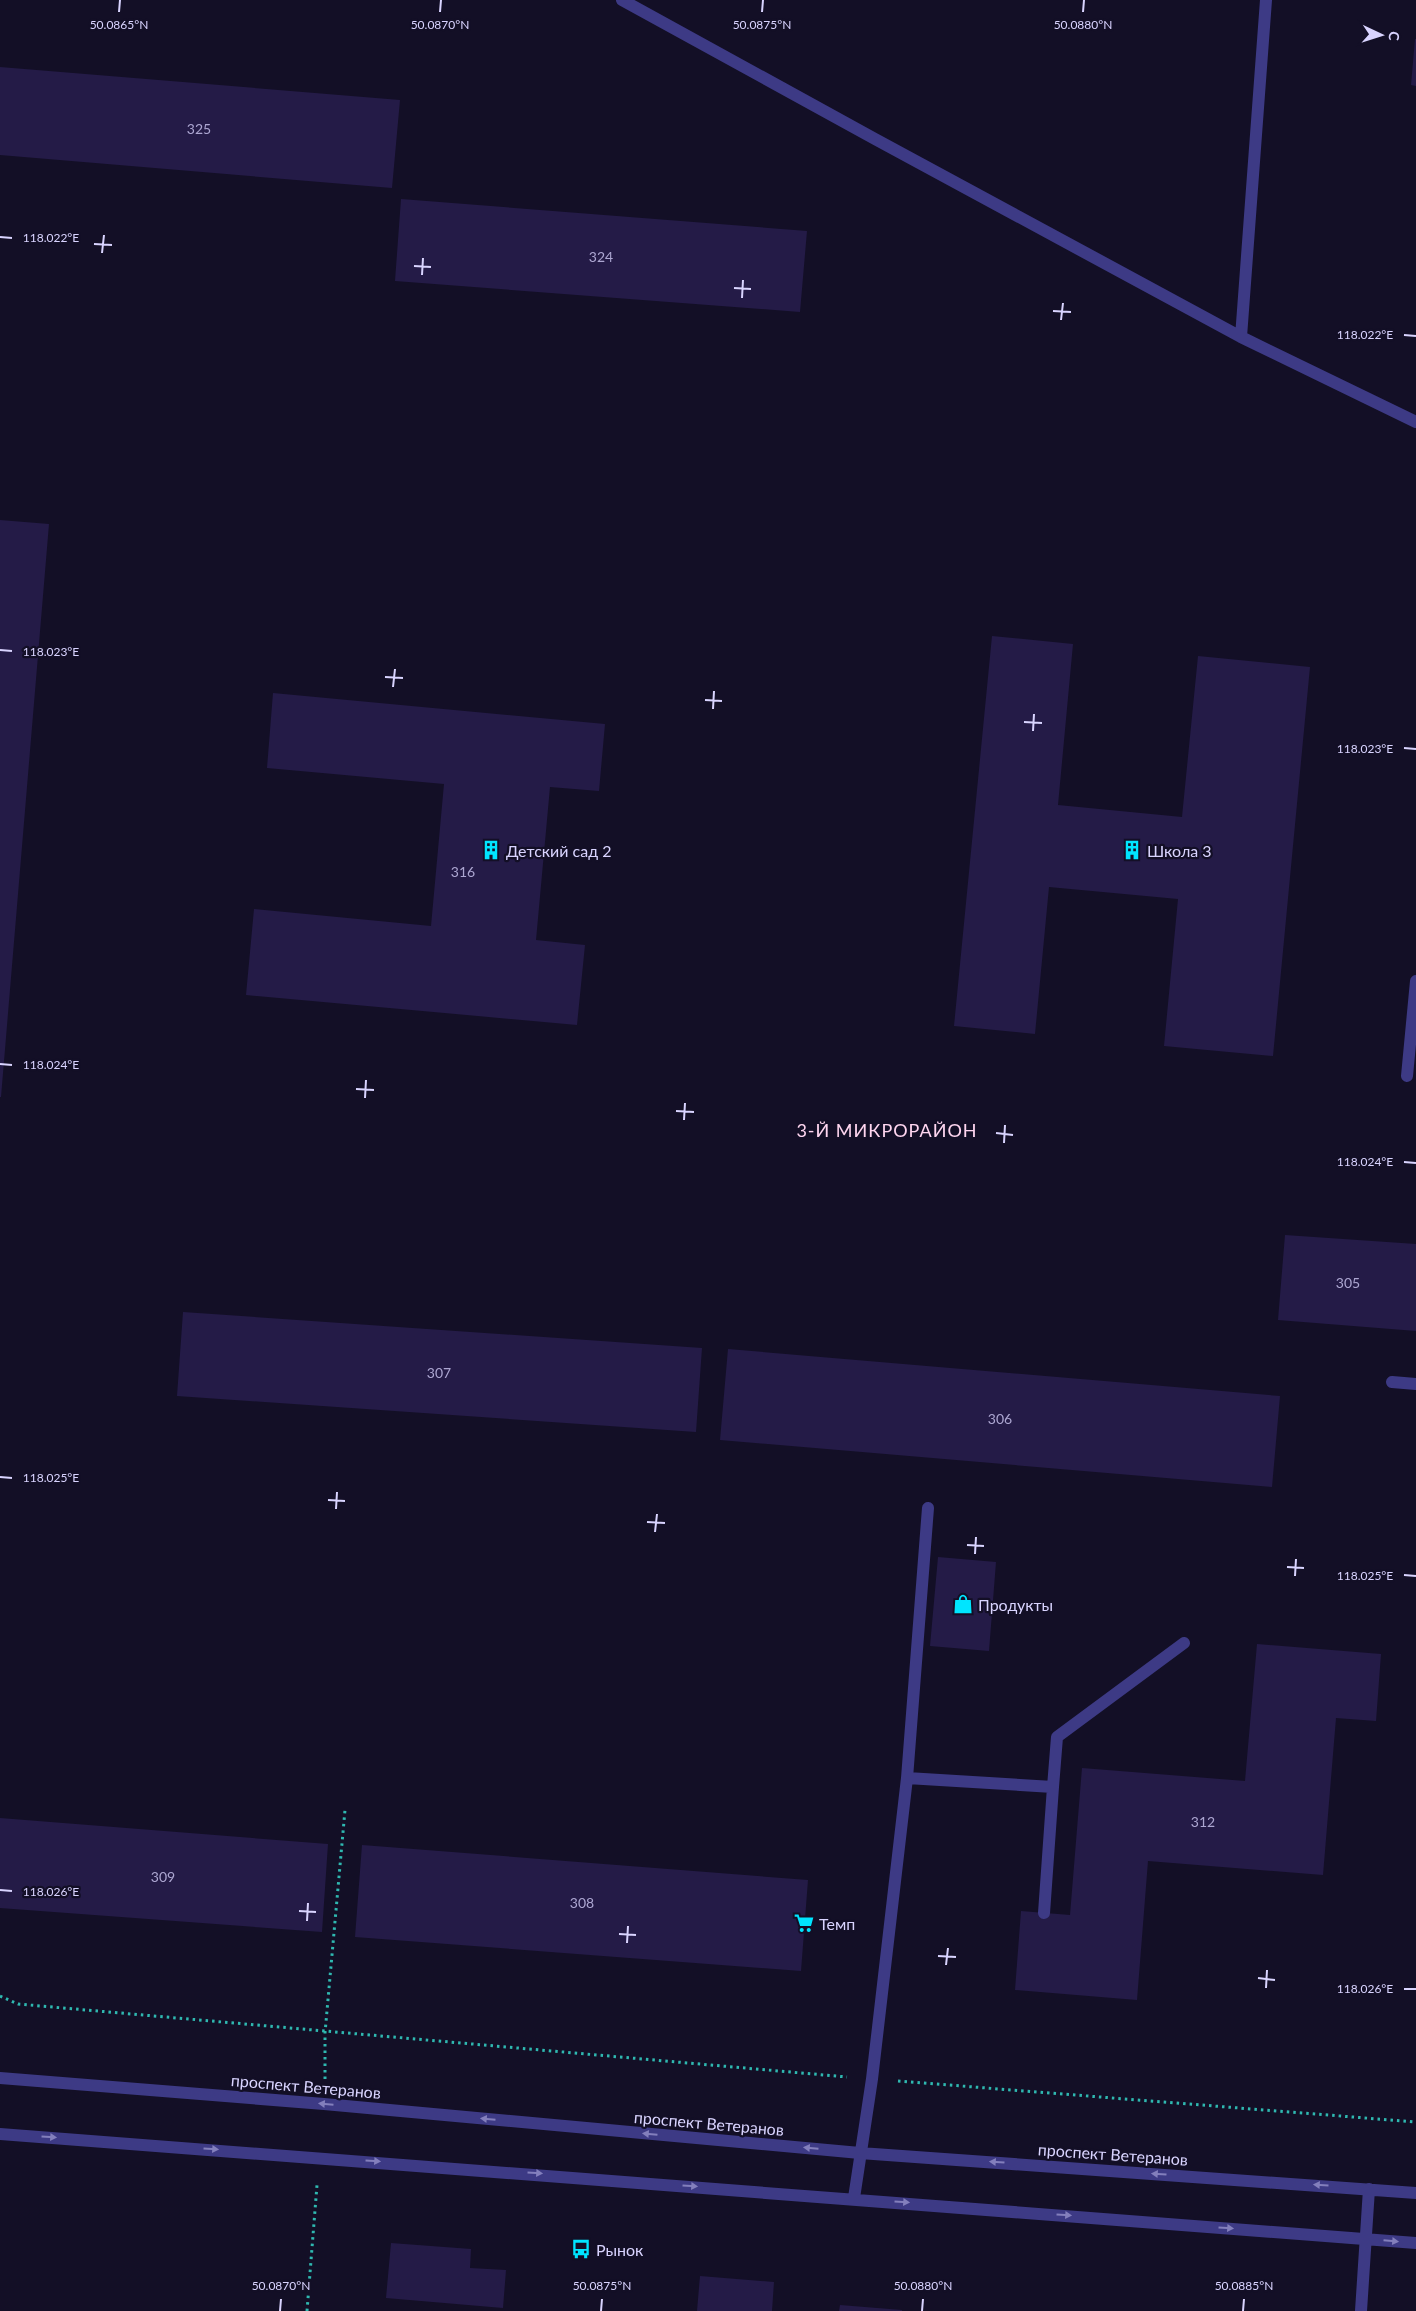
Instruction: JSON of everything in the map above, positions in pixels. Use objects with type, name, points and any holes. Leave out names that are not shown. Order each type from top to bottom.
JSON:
[{"type":"street","points":[[622,0],[866,135],[1241,337],[1416,422]]},
{"type":"street","points":[[1241,337],[1266,0]]},
{"type":"street","points":[[1407,1076],[1416,981]]},
{"type":"street","points":[[1392,1382],[1416,1384]]},
{"type":"street","points":[[854,2198],[872,2079],[907,1778],[928,1508]]},
{"type":"street","points":[[1044,1912],[1057,1737],[1184,1643]]},
{"type":"street","points":[[907,1778],[1052,1788]]},
{"type":"street","name":"проспект Ветеранов","points":[[0,2078],[324,2104],[860,2153],[1416,2193]]},
{"type":"street","points":[[0,2134],[319,2156],[1416,2243]]},
{"type":"street","points":[[1361,2311],[1370,2189]]},
{"type":"path","points":[[324,2104],[325,2033],[345,1810]]},
{"type":"path","points":[[0,1996],[18,2004],[325,2033],[1416,2122]]},
{"type":"path","points":[[307,2311],[319,2156]]},
{"type":"building","points":[[1416,39],[1416,86],[1411,85]]},
{"type":"building","points":[[0,67],[400,100],[392,188],[0,155]]},
{"type":"building","points":[[401,199],[807,231],[800,312],[395,281]]},
{"type":"building","points":[[0,520],[49,524],[1,1097],[0,1097]]},
{"type":"building","name":"Школа 3","points":[[992,636],[1073,644],[1058,805],[1182,817],[1198,656],[1310,667],[1273,1056],[1164,1046],[1178,899],[1049,887],[1035,1034],[954,1026]]},
{"type":"building","name":"Детский сад 2","points":[[273,693],[605,724],[599,791],[550,787],[536,940],[585,945],[577,1025],[246,995],[254,909],[431,926],[444,784],[267,768]]},
{"type":"building","points":[[1285,1235],[1416,1244],[1416,1331],[1278,1320]]},
{"type":"building","points":[[183,1312],[702,1348],[696,1432],[177,1396]]},
{"type":"building","points":[[728,1349],[1280,1396],[1272,1487],[720,1440]]},
{"type":"building","name":"Продукты","points":[[938,1557],[996,1562],[989,1651],[930,1646]]},
{"type":"building","points":[[1257,1644],[1381,1654],[1376,1721],[1336,1718],[1323,1875],[1148,1861],[1137,2000],[1015,1990],[1021,1911],[1070,1915],[1082,1768],[1245,1781]]},
{"type":"building","points":[[0,1818],[328,1844],[322,1932],[0,1908]]},
{"type":"building","points":[[362,1845],[808,1880],[801,1971],[355,1937]]},
{"type":"building","points":[[391,2243],[471,2249],[470,2268],[506,2270],[503,2308],[386,2298]]},
{"type":"building","points":[[700,2276],[774,2282],[772,2311],[697,2311]]},
{"type":"building","points":[[840,2305],[902,2310],[902,2311],[839,2311]]},
{"type":"place","name":"Детский сад 2","points":[[491,850]]},
{"type":"place","name":"Школа 3","points":[[1132,850]]},
{"type":"place","name":"Продукты","points":[[963,1604]]},
{"type":"place","name":"Темп","points":[[804,1923]]},
{"type":"place","name":"Рынок","points":[[581,2249]]},
{"type":"district","name":"3-Й МИКРОРАЙОН","points":[[887,1130]]}]
